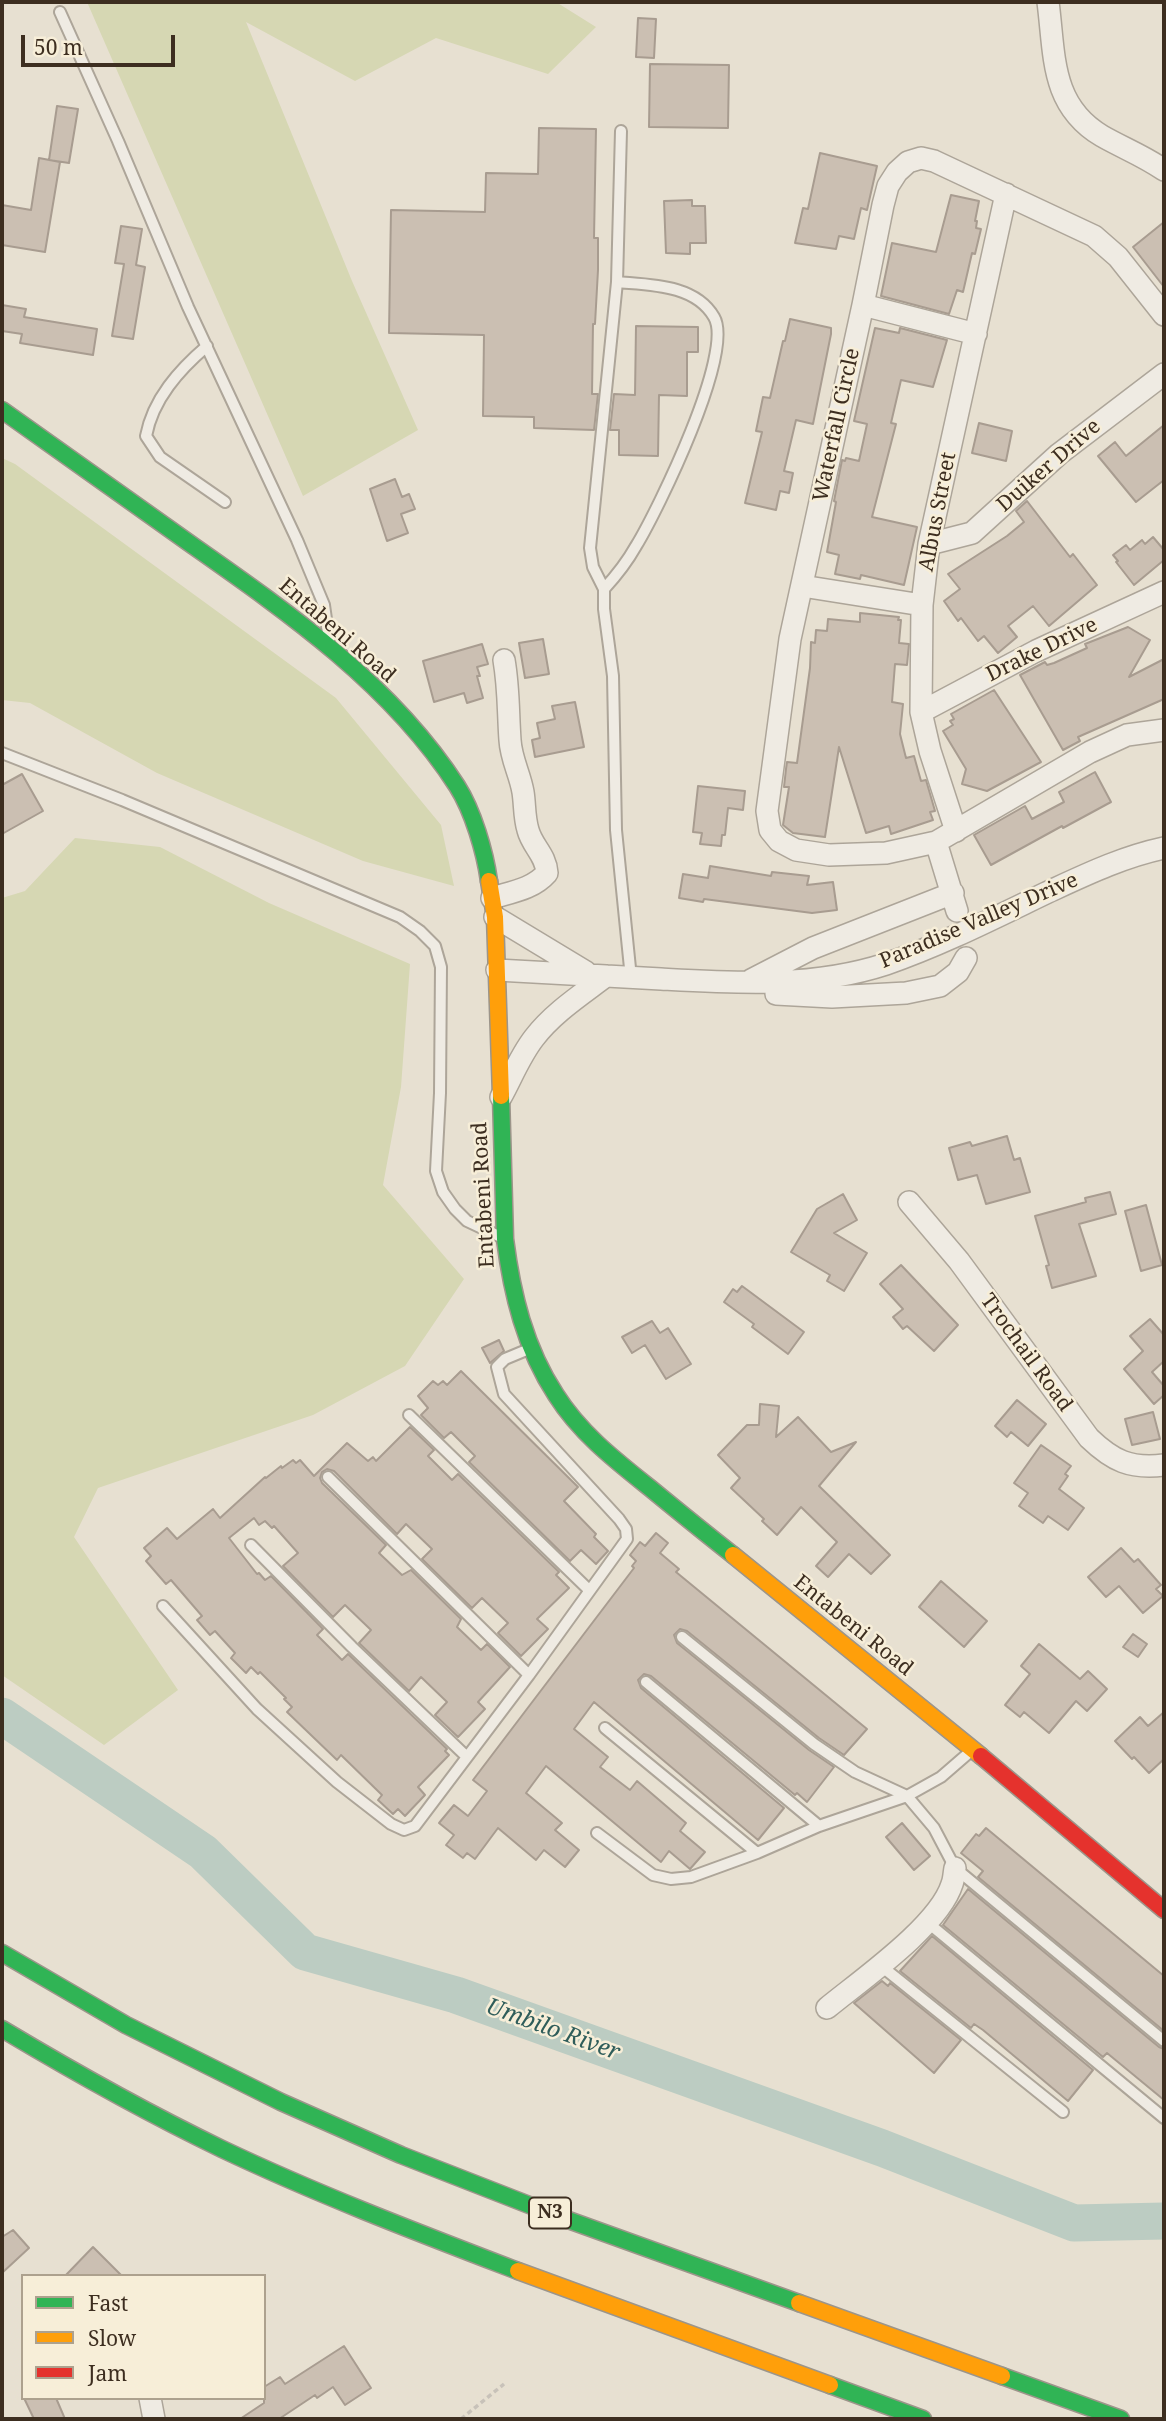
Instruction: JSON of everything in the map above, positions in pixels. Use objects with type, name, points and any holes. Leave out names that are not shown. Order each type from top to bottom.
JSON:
[{"type":"main road","name":"Entabeni Road","points":[[2,410],[286,611],[367,682],[415,732],[458,788],[485,852],[493,907],[508,1270],[518,1316],[542,1370],[570,1414],[605,1452],[973,1749],[1164,1910]]},
{"type":"main road","name":"N3","points":[[2,1953],[126,2025],[281,2102],[401,2155],[560,2217],[1121,2419]]},
{"type":"main road","points":[[2,2029],[83,2077],[222,2149],[370,2214],[555,2285],[923,2419]]},
{"type":"street","points":[[1048,2],[1058,83],[1069,106],[1084,123],[1100,135],[1164,170]]},
{"type":"street","name":"Waterfall Circle","points":[[1164,315],[1118,257],[1094,236],[934,161],[921,158],[908,162],[897,172],[888,186],[790,639],[767,811],[770,830],[779,841],[796,850],[829,855],[886,853],[936,842],[1090,752],[1127,735],[1164,730]]},
{"type":"street","name":"Albus Street","points":[[957,831],[930,751],[921,712],[922,606],[929,544],[1006,194]]},
{"type":"street","points":[[863,305],[976,334]]},
{"type":"street","name":"Duiker Drive","points":[[929,544],[972,533],[1059,454],[1164,374]]},
{"type":"street","points":[[802,586],[922,606]]},
{"type":"street","name":"Drake Drive","points":[[921,712],[1036,651],[1164,592]]},
{"type":"street","points":[[500,1099],[524,1052],[542,1028],[599,976],[573,966],[493,907],[541,880],[547,873],[546,861],[527,828],[523,790],[513,764],[509,688],[504,660]]},
{"type":"street","points":[[742,984],[813,948],[955,902],[936,842]]},
{"type":"street","name":"Paradise Valley Drive","points":[[497,970],[742,984],[801,981],[849,973],[886,964],[967,931],[1084,875],[1135,854],[1164,848]]},
{"type":"street","points":[[742,984],[776,994],[832,997],[905,993],[940,986],[958,972],[966,958]]},
{"type":"street","name":"Trochail Road","points":[[909,1202],[959,1261],[1088,1438],[1106,1454],[1124,1464],[1149,1467],[1164,1465]]},
{"type":"street","points":[[827,2008],[927,1922],[952,1885],[955,1868]]},
{"type":"street","points":[[150,2400],[153,2419]]},
{"type":"lane","points":[[60,12],[316,585],[324,606],[330,650]]},
{"type":"lane","points":[[621,131],[617,282],[590,548],[593,567],[604,589],[613,676],[617,830],[631,978]]},
{"type":"lane","points":[[604,589],[618,573],[652,518],[702,402],[718,350],[716,320],[708,309],[690,295],[663,286],[617,282]]},
{"type":"lane","points":[[207,346],[174,377],[148,425],[146,436],[160,457],[225,502]]},
{"type":"lane","points":[[2,752],[400,917],[420,931],[435,946],[441,967],[436,1171],[443,1192],[454,1209],[467,1221],[505,1239]]},
{"type":"lane","points":[[163,1606],[257,1709],[337,1782],[391,1824],[404,1830],[415,1826],[530,1675],[627,1539],[626,1529],[504,1394],[498,1367],[505,1359],[532,1348]]},
{"type":"lane","points":[[409,1415],[589,1590]]},
{"type":"lane","points":[[328,1477],[530,1675]]},
{"type":"lane","points":[[251,1545],[467,1757]]},
{"type":"lane","points":[[682,1637],[814,1744],[855,1772],[908,1796],[933,1828],[955,1868],[1164,2040]]},
{"type":"lane","points":[[646,1682],[819,1826]]},
{"type":"lane","points":[[605,1728],[757,1853]]},
{"type":"lane","points":[[597,1833],[653,1875],[671,1879],[691,1877],[757,1853],[819,1826],[908,1796],[941,1777],[973,1749]]},
{"type":"lane","points":[[927,1922],[1164,2118]]},
{"type":"lane","points":[[880,1965],[1063,2112]]},
{"type":"path","points":[[461,2419],[504,2384]]},
{"type":"green space","points":[[87,2],[556,2],[596,27],[548,74],[436,38],[355,81],[246,22],[352,281],[418,430],[303,496]]},
{"type":"green space","points":[[2,458],[15,464],[336,698],[441,825],[454,886],[363,861],[157,773],[30,703],[2,700]]},
{"type":"green space","points":[[75,838],[160,847],[269,903],[410,964],[401,1087],[383,1185],[464,1279],[405,1366],[313,1415],[98,1488],[74,1537],[178,1690],[104,1745],[2,1675],[2,898],[25,891]]},
{"type":"building","points":[[638,18],[656,19],[654,58],[636,57]]},
{"type":"building","points":[[650,64],[729,65],[728,128],[649,127]]},
{"type":"building","points":[[57,106],[78,109],[69,163],[49,160]]},
{"type":"building","points":[[539,128],[596,129],[594,238],[598,238],[598,270],[593,324],[592,394],[598,394],[594,430],[534,428],[534,417],[483,416],[484,335],[389,333],[391,210],[485,212],[486,173],[538,174]]},
{"type":"building","points":[[820,153],[877,166],[867,210],[861,208],[854,239],[839,236],[836,249],[795,243],[803,208],[808,209]]},
{"type":"building","points":[[39,158],[60,162],[45,252],[2,245],[2,205],[31,210]]},
{"type":"building","points":[[951,195],[979,201],[975,221],[976,228],[981,229],[963,292],[957,290],[949,314],[881,296],[892,243],[936,252]]},
{"type":"building","points":[[692,200],[692,206],[705,206],[706,243],[690,243],[690,254],[666,253],[664,201]]},
{"type":"building","points":[[1164,222],[1164,287],[1133,247]]},
{"type":"building","points":[[121,226],[142,229],[136,265],[145,267],[133,339],[112,336],[124,264],[115,263]]},
{"type":"building","points":[[2,305],[26,309],[24,317],[97,329],[93,355],[20,343],[22,334],[2,331]]},
{"type":"building","points":[[790,319],[831,328],[831,334],[813,424],[796,420],[784,471],[793,473],[789,493],[780,491],[776,510],[745,503],[762,432],[756,431],[763,397],[770,398]]},
{"type":"building","points":[[636,326],[698,327],[698,352],[687,352],[687,396],[659,395],[658,456],[619,455],[619,430],[610,430],[614,394],[635,395]]},
{"type":"building","points":[[875,328],[899,333],[900,328],[947,340],[933,387],[901,380],[891,423],[896,424],[872,517],[917,527],[904,585],[861,575],[860,579],[835,574],[839,555],[827,552],[842,460],[845,461],[846,458],[859,461],[867,424],[854,421]]},
{"type":"building","points":[[979,423],[1012,431],[1006,461],[972,453]]},
{"type":"building","points":[[1164,425],[1164,480],[1136,502],[1098,456],[1115,442],[1126,456]]},
{"type":"building","points":[[395,479],[402,497],[409,494],[415,509],[401,514],[408,533],[387,541],[370,489]]},
{"type":"building","points":[[1027,501],[1070,557],[1073,554],[1097,585],[1049,626],[1033,606],[1008,626],[1017,637],[998,653],[984,636],[978,641],[961,618],[958,621],[944,601],[960,589],[948,574],[1024,522],[1016,511]]},
{"type":"building","points":[[1153,537],[1164,550],[1164,560],[1134,585],[1113,555],[1126,545],[1130,550],[1142,540],[1145,544]]},
{"type":"building","points":[[860,613],[899,617],[898,620],[901,620],[899,643],[909,644],[907,665],[895,664],[892,702],[903,704],[900,734],[906,758],[914,756],[921,781],[926,780],[935,811],[930,812],[933,820],[891,834],[889,826],[866,833],[839,747],[825,837],[793,833],[783,825],[789,787],[784,787],[787,762],[797,763],[811,642],[815,643],[816,630],[827,631],[828,619],[860,622]]},
{"type":"building","points":[[1128,627],[1150,640],[1129,677],[1164,659],[1164,699],[1078,737],[1080,741],[1063,750],[1020,675],[1045,662],[1047,665],[1054,663],[1087,648],[1085,644]]},
{"type":"building","points":[[543,639],[549,674],[525,678],[519,643]]},
{"type":"building","points":[[482,644],[488,664],[477,667],[483,698],[467,703],[464,693],[434,702],[423,661]]},
{"type":"building","points":[[994,690],[1041,762],[987,791],[962,784],[966,769],[943,731],[953,725],[950,721],[954,719],[951,714]]},
{"type":"building","points":[[575,702],[584,747],[535,757],[532,740],[540,738],[537,723],[555,719],[552,706]]},
{"type":"building","points":[[1095,772],[1111,802],[991,865],[974,835],[1025,806],[1032,819],[1064,802],[1059,792]]},
{"type":"building","points":[[22,774],[43,811],[2,834],[2,785]]},
{"type":"building","points":[[698,786],[745,791],[743,810],[728,808],[721,846],[700,844],[702,833],[693,832]]},
{"type":"building","points":[[710,866],[771,876],[772,872],[809,876],[807,885],[833,882],[837,910],[812,913],[679,898],[683,874],[708,878]]},
{"type":"building","points":[[1007,1136],[1014,1160],[1020,1158],[1030,1192],[986,1204],[977,1175],[958,1180],[949,1148],[970,1142],[972,1146]]},
{"type":"building","points":[[1110,1192],[1116,1214],[1079,1224],[1096,1276],[1052,1288],[1046,1266],[1049,1265],[1035,1216],[1086,1202],[1085,1198]]},
{"type":"building","points":[[843,1194],[857,1220],[834,1233],[867,1253],[844,1291],[827,1281],[830,1275],[791,1252],[817,1209]]},
{"type":"building","points":[[1146,1205],[1162,1265],[1141,1271],[1125,1211]]},
{"type":"building","points":[[901,1265],[958,1325],[934,1351],[907,1326],[903,1329],[893,1317],[903,1309],[880,1284]]},
{"type":"building","points":[[742,1286],[804,1332],[788,1354],[724,1302],[733,1289],[737,1292]]},
{"type":"building","points":[[1150,1319],[1164,1335],[1164,1361],[1152,1372],[1164,1386],[1164,1395],[1154,1404],[1124,1369],[1143,1351],[1130,1336]]},
{"type":"building","points":[[652,1321],[660,1333],[668,1328],[691,1364],[666,1379],[645,1345],[632,1353],[622,1337]]},
{"type":"building","points":[[499,1340],[504,1351],[490,1363],[482,1348]]},
{"type":"building","points":[[461,1371],[578,1487],[564,1501],[596,1534],[594,1537],[608,1551],[596,1564],[581,1550],[570,1561],[469,1462],[475,1456],[451,1432],[444,1438],[421,1415],[428,1408],[418,1396],[433,1381],[438,1385],[443,1381],[447,1385]]},
{"type":"building","points":[[1017,1400],[1046,1424],[1028,1446],[1011,1432],[1007,1437],[995,1426]]},
{"type":"building","points":[[760,1404],[779,1406],[776,1437],[798,1417],[831,1452],[856,1442],[819,1486],[890,1555],[871,1574],[849,1554],[828,1577],[816,1566],[837,1542],[801,1507],[777,1535],[731,1488],[740,1478],[718,1455],[747,1425],[759,1425]]},
{"type":"building","points":[[1153,1412],[1160,1439],[1132,1445],[1125,1419]]},
{"type":"building","points":[[410,1427],[434,1450],[428,1456],[452,1480],[458,1474],[559,1572],[556,1575],[569,1588],[537,1619],[548,1629],[521,1656],[498,1633],[508,1623],[482,1598],[472,1608],[422,1559],[432,1549],[406,1524],[397,1534],[334,1471],[327,1469],[322,1472],[322,1483],[386,1545],[379,1553],[402,1575],[411,1570],[461,1619],[457,1627],[481,1650],[487,1644],[510,1667],[478,1702],[485,1709],[458,1737],[435,1715],[447,1702],[421,1677],[409,1691],[359,1643],[371,1630],[345,1605],[333,1617],[283,1566],[298,1553],[274,1526],[272,1528],[265,1521],[259,1525],[254,1518],[229,1538],[257,1574],[265,1580],[271,1576],[323,1629],[317,1635],[342,1660],[348,1654],[447,1749],[445,1751],[449,1755],[418,1787],[425,1795],[405,1816],[398,1809],[393,1814],[378,1800],[382,1795],[341,1755],[337,1760],[287,1712],[292,1707],[284,1699],[286,1698],[260,1672],[258,1674],[251,1667],[246,1673],[231,1658],[235,1653],[215,1631],[210,1635],[197,1620],[202,1616],[171,1580],[166,1584],[146,1561],[151,1556],[144,1548],[167,1528],[177,1539],[213,1509],[220,1518],[265,1477],[293,1460],[296,1463],[300,1460],[314,1476],[347,1443],[368,1461],[373,1457],[376,1461]]},
{"type":"building","points":[[1041,1445],[1071,1466],[1059,1489],[1084,1508],[1068,1530],[1048,1516],[1043,1523],[1019,1506],[1028,1493],[1014,1483]]},
{"type":"building","points":[[656,1533],[668,1543],[660,1553],[679,1569],[676,1572],[867,1729],[844,1755],[819,1738],[687,1631],[680,1629],[674,1635],[677,1643],[809,1750],[834,1767],[807,1802],[651,1676],[644,1674],[638,1680],[641,1688],[784,1808],[758,1840],[594,1702],[574,1729],[608,1757],[600,1767],[630,1790],[637,1781],[686,1823],[680,1831],[705,1852],[690,1869],[669,1851],[661,1862],[546,1766],[526,1793],[562,1823],[555,1830],[579,1850],[565,1867],[544,1850],[536,1860],[498,1828],[475,1859],[467,1853],[463,1858],[446,1845],[454,1835],[439,1823],[454,1805],[468,1816],[487,1791],[473,1780],[634,1568],[632,1566],[636,1561],[630,1555],[640,1542],[645,1546]]},
{"type":"building","points":[[1121,1548],[1134,1562],[1138,1559],[1161,1585],[1156,1589],[1163,1596],[1143,1613],[1119,1586],[1106,1597],[1088,1577]]},
{"type":"building","points":[[941,1581],[987,1621],[964,1647],[919,1607]]},
{"type":"building","points":[[1133,1634],[1147,1644],[1138,1657],[1123,1647]]},
{"type":"building","points":[[1039,1644],[1080,1679],[1088,1671],[1107,1689],[1087,1711],[1076,1701],[1049,1733],[1024,1712],[1020,1717],[1005,1705],[1030,1674],[1021,1666]]},
{"type":"building","points":[[1164,1712],[1164,1759],[1149,1773],[1115,1741],[1140,1717],[1148,1726]]},
{"type":"building","points":[[902,1823],[930,1856],[914,1870],[886,1837]]},
{"type":"building","points":[[986,1828],[1164,1976],[1164,2031],[978,1877],[983,1871],[961,1853],[976,1834],[979,1836]]},
{"type":"building","points":[[968,1889],[1164,2049],[1164,2100],[1107,2053],[1103,2057],[943,1925]]},
{"type":"building","points":[[932,1936],[1093,2070],[1068,2101],[983,2030],[974,2024],[971,2028],[900,1971]]},
{"type":"building","points":[[882,1981],[888,1986],[890,1983],[961,2040],[934,2073],[854,2003]]},
{"type":"building","points":[[13,2230],[29,2248],[2,2273],[2,2237]]},
{"type":"building","points":[[93,2247],[120,2274],[67,2274]]},
{"type":"building","points":[[344,2346],[371,2388],[345,2405],[333,2387],[317,2398],[315,2395],[279,2419],[240,2419],[264,2403],[266,2386],[280,2377],[285,2384]]},
{"type":"building","points":[[25,2400],[57,2400],[65,2419],[34,2419]]},
{"type":"waterway","name":"Umbilo River","points":[[2,1716],[203,1852],[305,1952],[456,1995],[882,2148],[1074,2223],[1164,2221]]},
{"type":"traffic: fast","points":[[2,410],[265,597],[370,683],[431,749],[457,786],[478,832],[489,881]]},
{"type":"traffic: fast","points":[[501,1096],[505,1239],[508,1260],[528,1339],[545,1377],[565,1409],[599,1445],[733,1555]]},
{"type":"traffic: fast","points":[[2,1953],[126,2025],[281,2102],[401,2155],[560,2217],[799,2303]]},
{"type":"traffic: fast","points":[[2,2029],[111,2092],[222,2149],[332,2198],[518,2271]]},
{"type":"traffic: fast","points":[[1002,2376],[1121,2419]]},
{"type":"traffic: fast","points":[[830,2385],[923,2419]]},
{"type":"traffic: slow","points":[[489,881],[495,917],[501,1096]]},
{"type":"traffic: slow","points":[[733,1555],[981,1756]]},
{"type":"traffic: slow","points":[[518,2271],[830,2385]]},
{"type":"traffic: slow","points":[[799,2303],[1002,2376]]},
{"type":"traffic: jam","points":[[981,1756],[1164,1910]]}]
